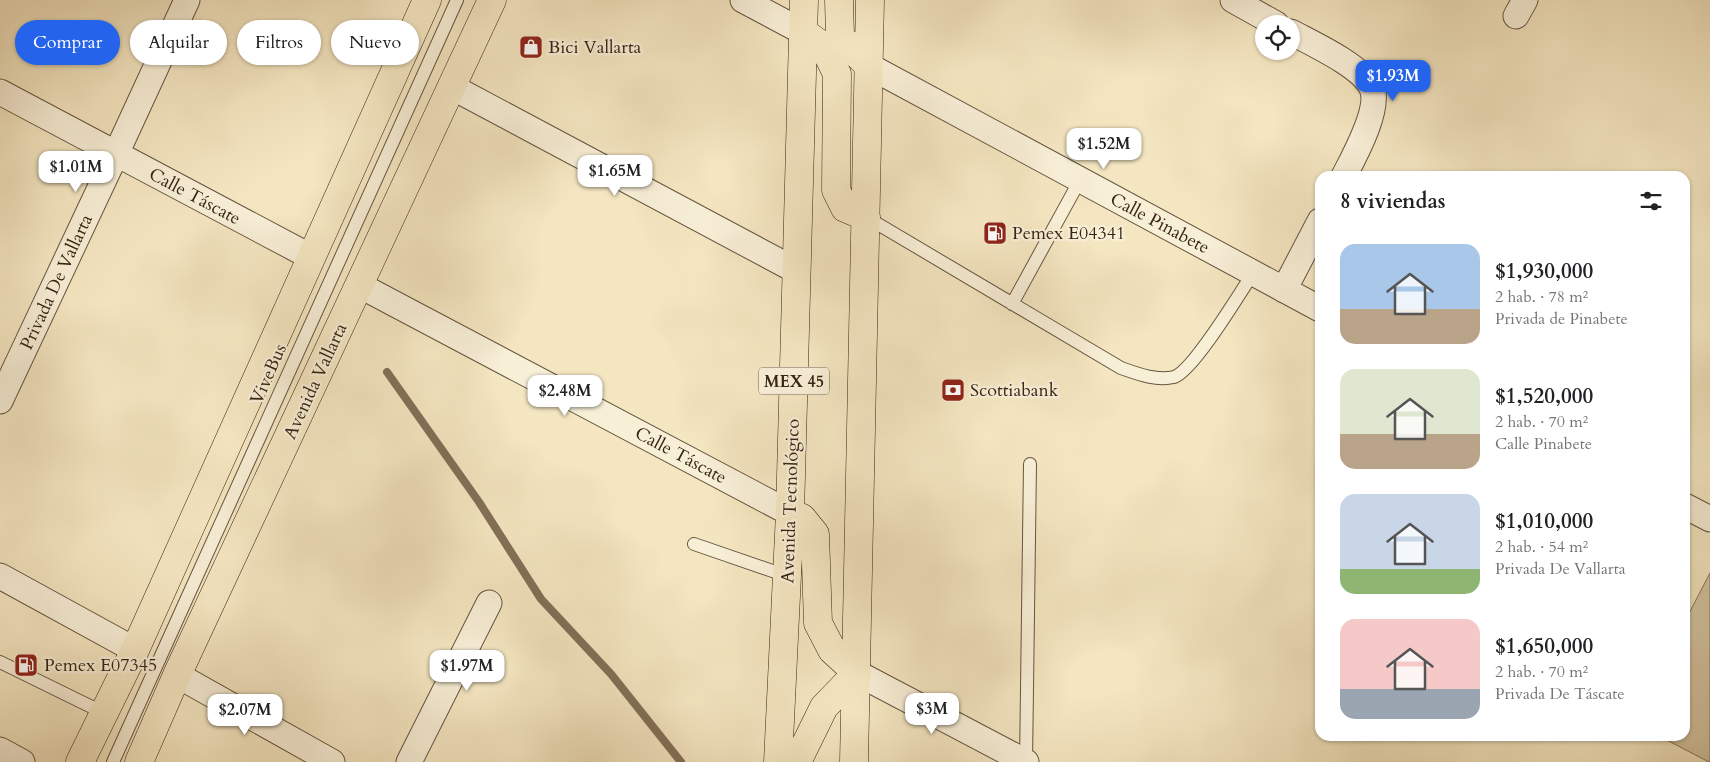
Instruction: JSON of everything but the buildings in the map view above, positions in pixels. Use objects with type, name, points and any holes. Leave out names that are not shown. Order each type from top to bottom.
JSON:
[{"type":"main road","points":[[80,762],[135,650],[427,0]]},
{"type":"main road","name":"Avenida Vallarta","points":[[139,762],[177,675],[492,0]]},
{"type":"main road","name":"Avenida Tecnológico","points":[[778,762],[790,513],[804,0]]},
{"type":"main road","points":[[839,0],[840,37],[869,66]]},
{"type":"main road","points":[[854,762],[870,0]]},
{"type":"main road","points":[[803,32],[824,47],[837,74],[836,190],[845,208],[866,217]]},
{"type":"main road","points":[[790,513],[802,518],[815,534],[818,623],[832,650],[857,673]]},
{"type":"main road","points":[[797,762],[824,707],[857,673]]},
{"type":"street","name":"Privada De Vallarta","points":[[0,401],[187,0]]},
{"type":"street","points":[[743,0],[803,32]]},
{"type":"street","points":[[1233,0],[1260,15]]},
{"type":"street","points":[[1300,37],[1358,71],[1371,86],[1374,95],[1371,114],[1346,171]]},
{"type":"street","name":"Calle Pinabete","points":[[869,66],[1315,306]]},
{"type":"street","points":[[452,87],[797,271]]},
{"type":"street","name":"Calle Táscate","points":[[0,92],[310,257]]},
{"type":"street","points":[[1284,290],[1315,231]]},
{"type":"street","name":"Calle Táscate","points":[[359,285],[790,513]]},
{"type":"street","points":[[1690,509],[1710,519]]},
{"type":"street","points":[[0,576],[135,650]]},
{"type":"street","points":[[409,762],[489,603]]},
{"type":"street","points":[[857,673],[1026,762]]},
{"type":"street","points":[[177,675],[332,762]]},
{"type":"street","points":[[0,750],[22,762]]},
{"type":"lane","name":"ViveBus","points":[[113,762],[457,0]]},
{"type":"lane","points":[[1012,304],[1080,180]]},
{"type":"lane","points":[[866,217],[1121,368],[1140,375],[1164,378],[1176,376],[1198,355],[1253,273]]},
{"type":"lane","points":[[1026,762],[1030,464]]},
{"type":"lane","points":[[694,544],[787,576]]},
{"type":"lane","points":[[0,662],[104,713]]},
{"type":"shaded area","points":[[1710,573],[1710,762],[1669,741],[1690,741],[1690,611]]},
{"type":"waterway","points":[[387,372],[479,502],[541,599],[611,674],[681,762]]},
{"type":"place","name":"Bici Vallarta","points":[[531,47]]},
{"type":"place","name":"Pemex E04341","points":[[995,233]]},
{"type":"place","name":"Scottiabank","points":[[953,390]]},
{"type":"place","name":"Pemex E07345","points":[[26,665]]}]
